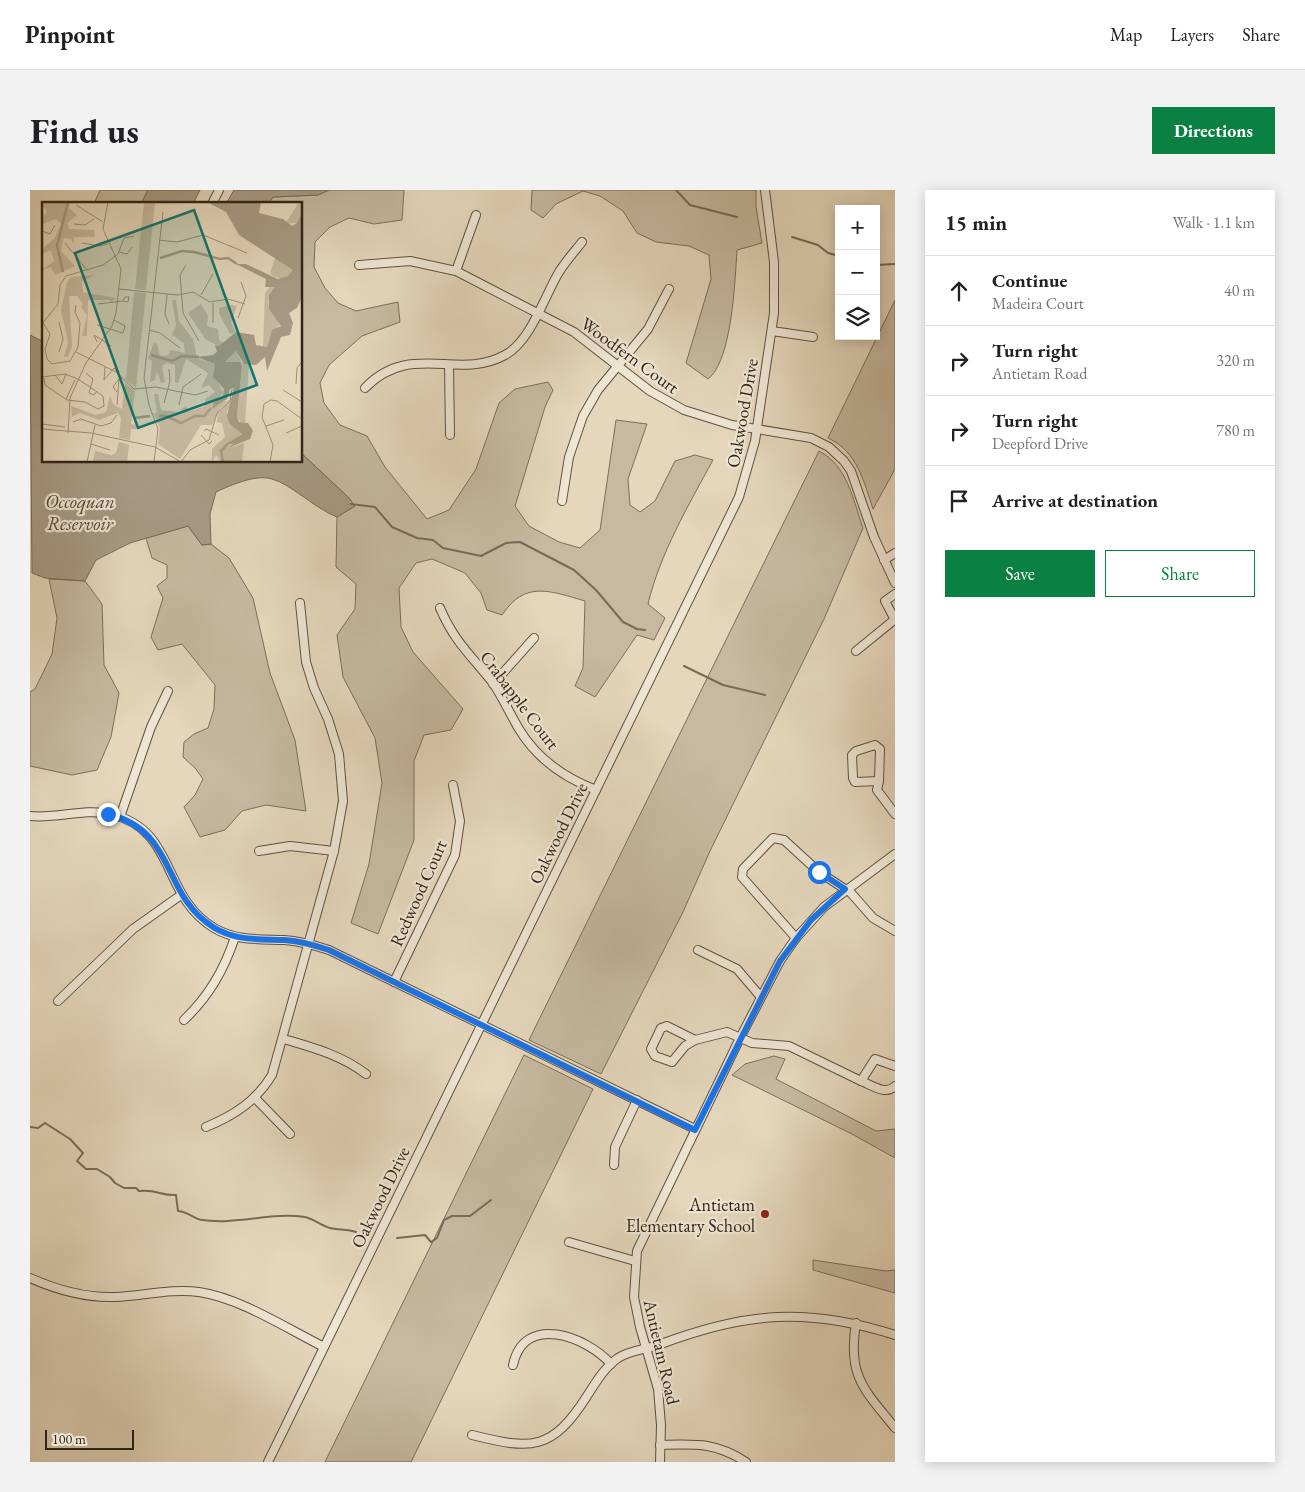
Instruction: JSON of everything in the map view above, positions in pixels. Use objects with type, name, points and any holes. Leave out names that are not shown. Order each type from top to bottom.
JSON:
[{"type":"street","points":[[213,202],[219,190]]},
{"type":"street","name":"Oakwood Drive","points":[[268,1462],[480,1024],[739,497],[751,460],[772,331],[774,262],[765,190]]},
{"type":"street","points":[[456,271],[476,215]]},
{"type":"street","points":[[365,388],[377,376],[401,365],[416,362],[449,365],[488,362],[506,355],[519,345],[558,273],[582,242]]},
{"type":"street","name":"Woodfern Court","points":[[359,265],[394,260],[410,261],[456,271],[538,312],[587,341],[650,391],[684,410],[711,420],[811,438],[836,453],[851,471],[865,514],[895,583]]},
{"type":"street","points":[[562,500],[576,432],[594,396],[648,329],[670,289]]},
{"type":"street","points":[[772,331],[813,337]]},
{"type":"street","points":[[449,365],[450,435]]},
{"type":"street","points":[[884,560],[895,553]]},
{"type":"street","points":[[856,651],[895,620],[885,601],[895,594]]},
{"type":"street","points":[[206,1126],[235,1114],[255,1098],[272,1075],[310,944],[334,851],[343,801],[342,769],[335,738],[306,662],[300,603]]},
{"type":"street","name":"Crabapple Court","points":[[440,608],[463,650],[493,684],[519,729],[534,749],[558,770],[596,790]]},
{"type":"street","points":[[493,684],[534,638]]},
{"type":"street","points":[[120,817],[152,726],[168,691]]},
{"type":"street","points":[[879,781],[855,782],[851,758],[854,752],[875,745],[879,747],[879,781],[877,790],[895,814]]},
{"type":"street","name":"Redwood Court","points":[[394,982],[455,854],[460,821],[453,784]]},
{"type":"street","points":[[30,816],[50,817],[97,812],[120,817],[140,827],[153,840],[160,850],[181,895],[204,921],[235,937],[310,944],[329,950],[695,1130]]},
{"type":"street","points":[[796,938],[742,877],[743,869],[767,842],[776,838],[784,840],[819,872],[845,889],[873,918],[895,931]]},
{"type":"street","points":[[259,851],[290,846],[334,851]]},
{"type":"street","name":"Antietam Road","points":[[660,1462],[658,1389],[636,1311],[633,1285],[635,1261],[642,1238],[760,996],[780,961],[796,938],[824,907],[845,889],[895,854]]},
{"type":"street","points":[[58,1001],[133,930],[181,895]]},
{"type":"street","points":[[184,1020],[204,1000],[217,980],[235,937]]},
{"type":"street","points":[[698,950],[737,969],[760,996]]},
{"type":"street","points":[[695,1040],[667,1026],[661,1028],[652,1045],[652,1051],[656,1056],[672,1062],[685,1046],[695,1040],[722,1032],[732,1033],[759,1045],[782,1045],[794,1048],[884,1091],[891,1090],[895,1086]]},
{"type":"street","points":[[284,1039],[329,1052],[351,1063],[366,1074]]},
{"type":"street","points":[[862,1081],[874,1059],[895,1066]]},
{"type":"street","points":[[255,1098],[290,1134]]},
{"type":"street","points":[[614,1165],[615,1147],[637,1100]]},
{"type":"street","points":[[569,1242],[635,1261]]},
{"type":"street","points":[[30,1278],[63,1290],[94,1296],[115,1297],[186,1291],[213,1295],[244,1307],[324,1347]]},
{"type":"street","points":[[472,1435],[519,1444],[538,1443],[551,1437],[572,1420],[600,1377],[611,1364],[627,1353],[648,1349],[694,1332],[753,1318],[807,1316],[856,1323],[895,1335]]},
{"type":"street","points":[[856,1323],[855,1359],[860,1379],[870,1399],[895,1428]]},
{"type":"street","points":[[513,1365],[515,1355],[525,1343],[540,1336],[558,1334],[567,1335],[587,1344],[611,1364]]},
{"type":"street","points":[[660,1445],[712,1445],[746,1462]]},
{"type":"shaded area","points":[[100,190],[148,190],[142,202],[95,202]]},
{"type":"shaded area","points":[[329,190],[404,190],[402,220],[374,224],[349,218],[330,227],[315,242],[314,267],[325,288],[338,303],[356,311],[398,302],[400,322],[362,336],[329,365],[320,383],[324,403],[340,425],[367,436],[385,467],[427,519],[449,510],[476,469],[499,403],[515,389],[548,382],[553,390],[545,407],[515,506],[529,526],[559,542],[580,548],[600,530],[616,420],[647,424],[628,479],[630,505],[640,512],[655,501],[675,461],[695,455],[713,460],[676,530],[653,585],[648,604],[665,618],[654,640],[637,635],[595,697],[575,686],[583,668],[585,601],[560,594],[539,591],[520,597],[502,615],[487,610],[481,593],[465,573],[432,559],[416,563],[399,588],[401,627],[413,652],[463,709],[451,730],[424,735],[414,761],[414,840],[378,934],[351,923],[369,864],[382,783],[375,738],[343,677],[337,635],[355,609],[356,584],[336,567],[337,517],[355,506],[348,497],[302,454],[302,202],[269,202],[273,197],[318,195]]},
{"type":"shaded area","points":[[532,190],[756,190],[756,207],[762,243],[737,250],[731,319],[727,338],[716,370],[708,379],[686,363],[711,279],[709,255],[689,246],[656,242],[637,233],[623,211],[600,196],[583,191],[556,204],[543,218],[531,210]]},
{"type":"shaded area","points":[[895,300],[895,469],[873,509],[853,459],[838,444],[828,438],[876,340],[880,340],[880,331]]},
{"type":"shaded area","points":[[819,451],[837,465],[843,475],[863,528],[824,619],[710,851],[683,912],[601,1074],[529,1040]]},
{"type":"shaded area","points":[[188,526],[202,545],[211,544],[229,558],[253,598],[270,673],[295,740],[306,811],[266,805],[242,811],[225,830],[200,837],[184,807],[195,795],[203,779],[183,757],[184,742],[194,734],[208,728],[214,709],[215,685],[182,644],[158,650],[151,637],[163,598],[157,586],[167,578],[167,565],[152,558],[146,538]]},
{"type":"shaded area","points":[[49,579],[85,581],[102,604],[104,665],[119,693],[111,737],[97,770],[72,775],[30,766],[30,692],[35,689],[52,654],[57,618]]},
{"type":"shaded area","points":[[524,1055],[593,1089],[411,1462],[325,1462]]},
{"type":"shaded area","points":[[774,1056],[785,1059],[776,1079],[876,1131],[895,1129],[895,1158],[852,1134],[732,1075],[745,1064]]},
{"type":"shaded area","points":[[813,1260],[886,1271],[895,1270],[895,1293],[813,1270]]},
{"type":"water","points":[[148,190],[200,190],[194,202],[142,202]]},
{"type":"water","points":[[234,190],[329,190],[318,195],[273,197],[269,202],[227,202]]},
{"type":"water","name":"Occoquan Reservoir","points":[[30,335],[42,341],[42,462],[302,462],[302,454],[348,497],[355,506],[337,517],[279,482],[266,478],[251,479],[216,492],[210,514],[211,544],[202,545],[188,526],[130,543],[96,560],[85,581],[45,578],[32,573]]},
{"type":"waterway","points":[[676,190],[690,205],[737,217]]},
{"type":"waterway","points":[[792,237],[818,245],[828,253],[835,255]]},
{"type":"waterway","points":[[880,265],[895,264]]},
{"type":"waterway","points":[[351,504],[375,507],[392,527],[417,538],[433,540],[443,548],[481,556],[506,543],[520,542],[574,570],[596,590],[623,622],[637,629],[645,630]]},
{"type":"waterway","points":[[684,666],[723,685],[765,695]]},
{"type":"waterway","points":[[30,1127],[38,1128],[45,1123],[70,1139],[83,1153],[77,1161],[86,1169],[97,1169],[124,1188],[136,1188],[139,1191],[176,1195],[178,1211],[199,1219],[228,1221],[279,1216],[305,1217],[330,1228],[356,1232]]},
{"type":"waterway","points":[[397,1238],[425,1235],[431,1242],[437,1238],[444,1220],[452,1216],[470,1216],[491,1200]]},
{"type":"place","name":"Antietam Elementary School","points":[[765,1214]]},
{"type":"route","points":[[108,814],[133,823],[148,834],[160,850],[176,886],[189,906],[204,921],[225,934],[247,939],[297,941],[329,950],[695,1130],[769,978],[796,938],[811,920],[845,889],[819,872]]}]
